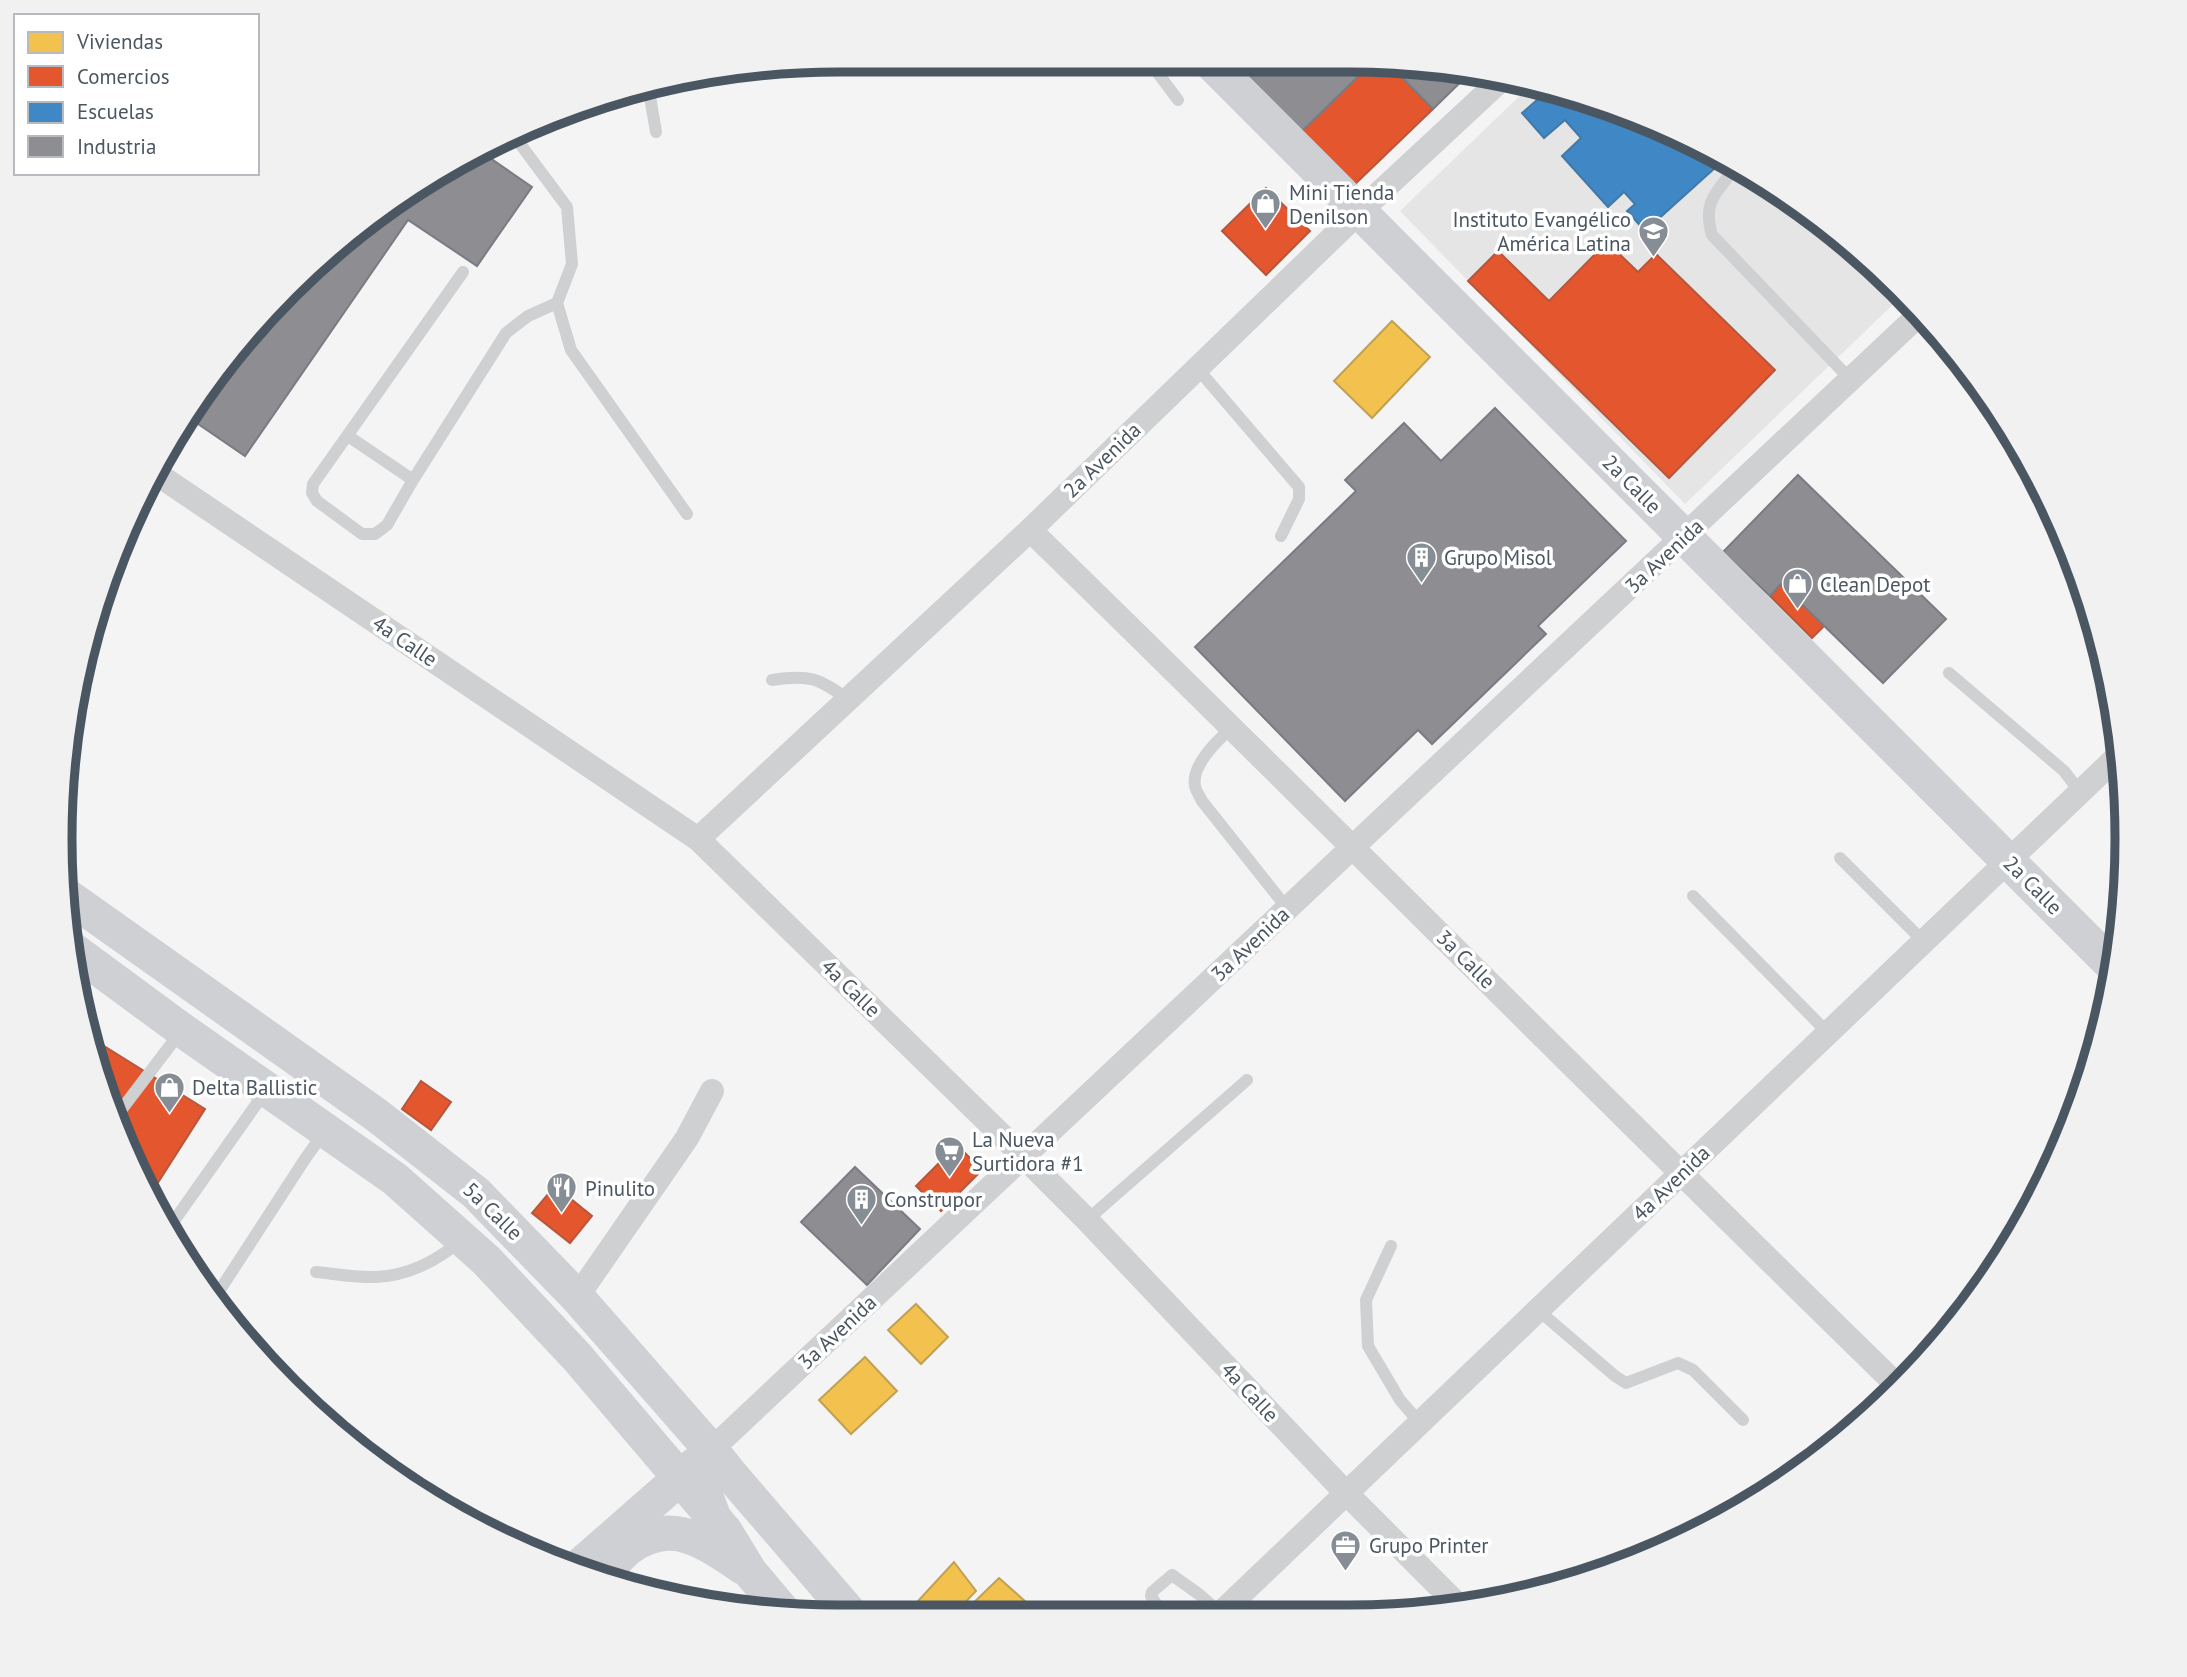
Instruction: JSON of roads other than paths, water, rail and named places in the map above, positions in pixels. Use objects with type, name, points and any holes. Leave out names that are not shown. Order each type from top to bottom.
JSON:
[{"type":"main road","name":"2a Calle","points":[[1220,72],[2106,959]]},
{"type":"main road","name":"5a Calle","points":[[74,901],[375,1114],[476,1192],[577,1297],[843,1605]]},
{"type":"main road","name":"5a Calle","points":[[81,957],[395,1180],[474,1250],[577,1357],[725,1531],[750,1572],[776,1603]]},
{"type":"main road","points":[[474,1250],[516,1232]]},
{"type":"main road","name":"3a Avenida","points":[[584,1562],[711,1450]]},
{"type":"main road","points":[[606,1569],[630,1547],[660,1532],[682,1533],[714,1548],[750,1572]]},
{"type":"street","name":"2a Avenida","points":[[698,839],[1030,530],[1360,211],[1495,85]]},
{"type":"street","name":"3a Avenida","points":[[711,1450],[1914,321]]},
{"type":"street","name":"4a Calle","points":[[162,477],[698,839],[1087,1220],[1346,1493],[1452,1599]]},
{"type":"street","name":"3a Calle","points":[[1030,530],[1354,846],[1680,1174],[1892,1380]]},
{"type":"street","name":"4a Avenida","points":[[1226,1605],[2111,762]]},
{"type":"street","points":[[577,1297],[687,1138],[712,1091]]},
{"type":"street","points":[[711,1450],[703,1473],[725,1531]]},
{"type":"lane","points":[[1157,72],[1178,100]]},
{"type":"lane","points":[[650,96],[656,132]]},
{"type":"lane","points":[[519,142],[567,207],[572,264],[557,303],[571,350],[687,514]]},
{"type":"lane","points":[[1731,174],[1709,204],[1707,219],[1712,234],[1851,380]]},
{"type":"lane","points":[[463,272],[313,484],[312,493],[317,502],[362,534],[375,534],[387,525],[506,333],[528,316],[557,303]]},
{"type":"lane","points":[[1197,368],[1299,487],[1299,499],[1281,536]]},
{"type":"lane","points":[[348,436],[413,480]]},
{"type":"lane","points":[[1949,673],[2064,771],[2080,792]]},
{"type":"lane","points":[[772,680],[796,676],[813,678],[849,699]]},
{"type":"lane","points":[[1232,727],[1210,748],[1195,772],[1195,786],[1202,801],[1287,908]]},
{"type":"lane","points":[[1840,858],[1924,942]]},
{"type":"lane","points":[[1693,896],[1828,1033]]},
{"type":"lane","points":[[121,1110],[182,1030]]},
{"type":"lane","points":[[1087,1220],[1247,1080]]},
{"type":"lane","points":[[174,1221],[267,1089]]},
{"type":"lane","points":[[220,1290],[325,1131]]},
{"type":"lane","points":[[1391,1246],[1366,1300],[1368,1346],[1400,1400],[1420,1423]]},
{"type":"lane","points":[[316,1272],[376,1278],[407,1272],[443,1256],[474,1250]]},
{"type":"lane","points":[[1538,1310],[1615,1376],[1626,1382],[1678,1363],[1693,1370],[1742,1420]]},
{"type":"lane","points":[[1157,1605],[1150,1596],[1152,1592],[1172,1575],[1212,1605]]},
{"type":"place","name":"Mini Tienda Denilson","points":[[1266,231]]},
{"type":"place","name":"Instituto Evangélico América Latina","points":[[1654,258]]},
{"type":"place","name":"Grupo Misol","points":[[1421,584]]},
{"type":"place","name":"Clean Depot","points":[[1797,611]]},
{"type":"place","name":"Delta Ballistic","points":[[169,1114]]},
{"type":"place","name":"La Nueva Surtidora #1","points":[[949,1178]]},
{"type":"place","name":"Pinulito","points":[[562,1215]]},
{"type":"place","name":"Construpor","points":[[861,1226]]},
{"type":"place","name":"Grupo Printer","points":[[1346,1572]]}]
